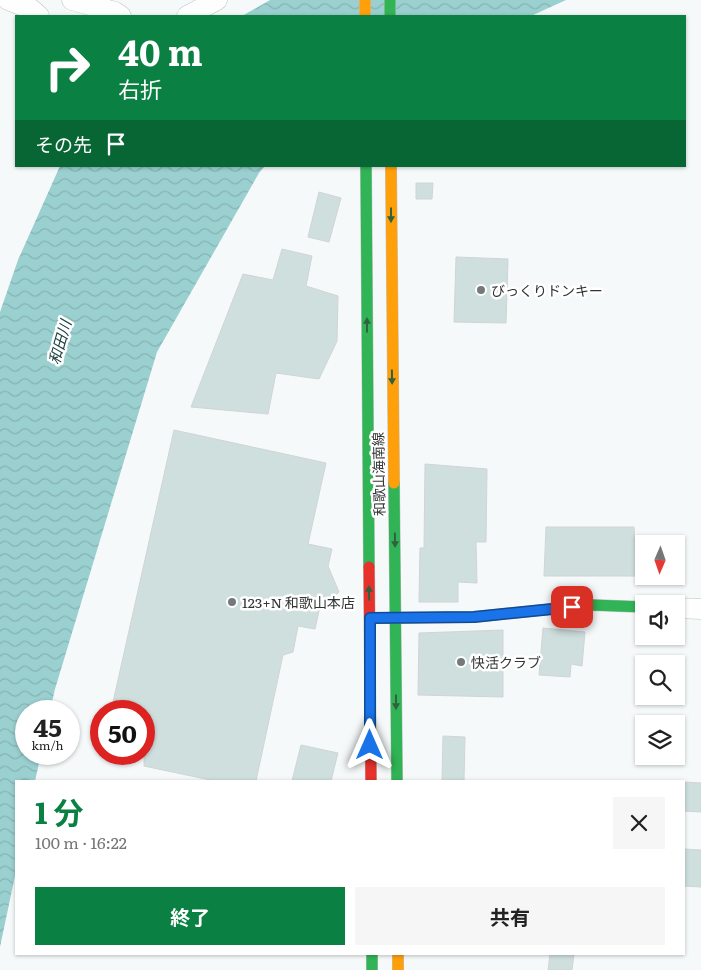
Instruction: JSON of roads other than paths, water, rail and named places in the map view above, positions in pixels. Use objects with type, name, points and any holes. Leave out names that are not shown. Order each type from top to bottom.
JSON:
[{"type":"main road","points":[[365,0],[365,15]]},
{"type":"main road","points":[[390,0],[390,15]]},
{"type":"main road","name":"和歌山海南線","points":[[366,167],[371,780]]},
{"type":"main road","name":"和歌山海南線","points":[[391,167],[397,780]]},
{"type":"main road","points":[[370,618],[474,617],[592,605],[635,607]]},
{"type":"main road","points":[[372,955],[372,970]]},
{"type":"main road","points":[[398,955],[398,970]]},
{"type":"street","points":[[8,0],[31,9],[39,15]]},
{"type":"street","points":[[72,0],[115,12],[120,15]]},
{"type":"street","points":[[189,15],[217,0]]},
{"type":"street","points":[[685,608],[701,609]]},
{"type":"water","points":[[270,0],[566,0],[533,15],[244,15]]},
{"type":"water","name":"和田川","points":[[60,167],[264,167],[157,352],[52,700],[15,700],[15,765],[39,765],[35,780],[15,780],[15,876],[0,947],[0,312],[18,260]]},
{"type":"place","name":"びっくりドンキー","points":[[481,290]]},
{"type":"place","name":"123+N 和歌山本店","points":[[232,602]]},
{"type":"place","name":"快活クラブ","points":[[461,662]]}]
